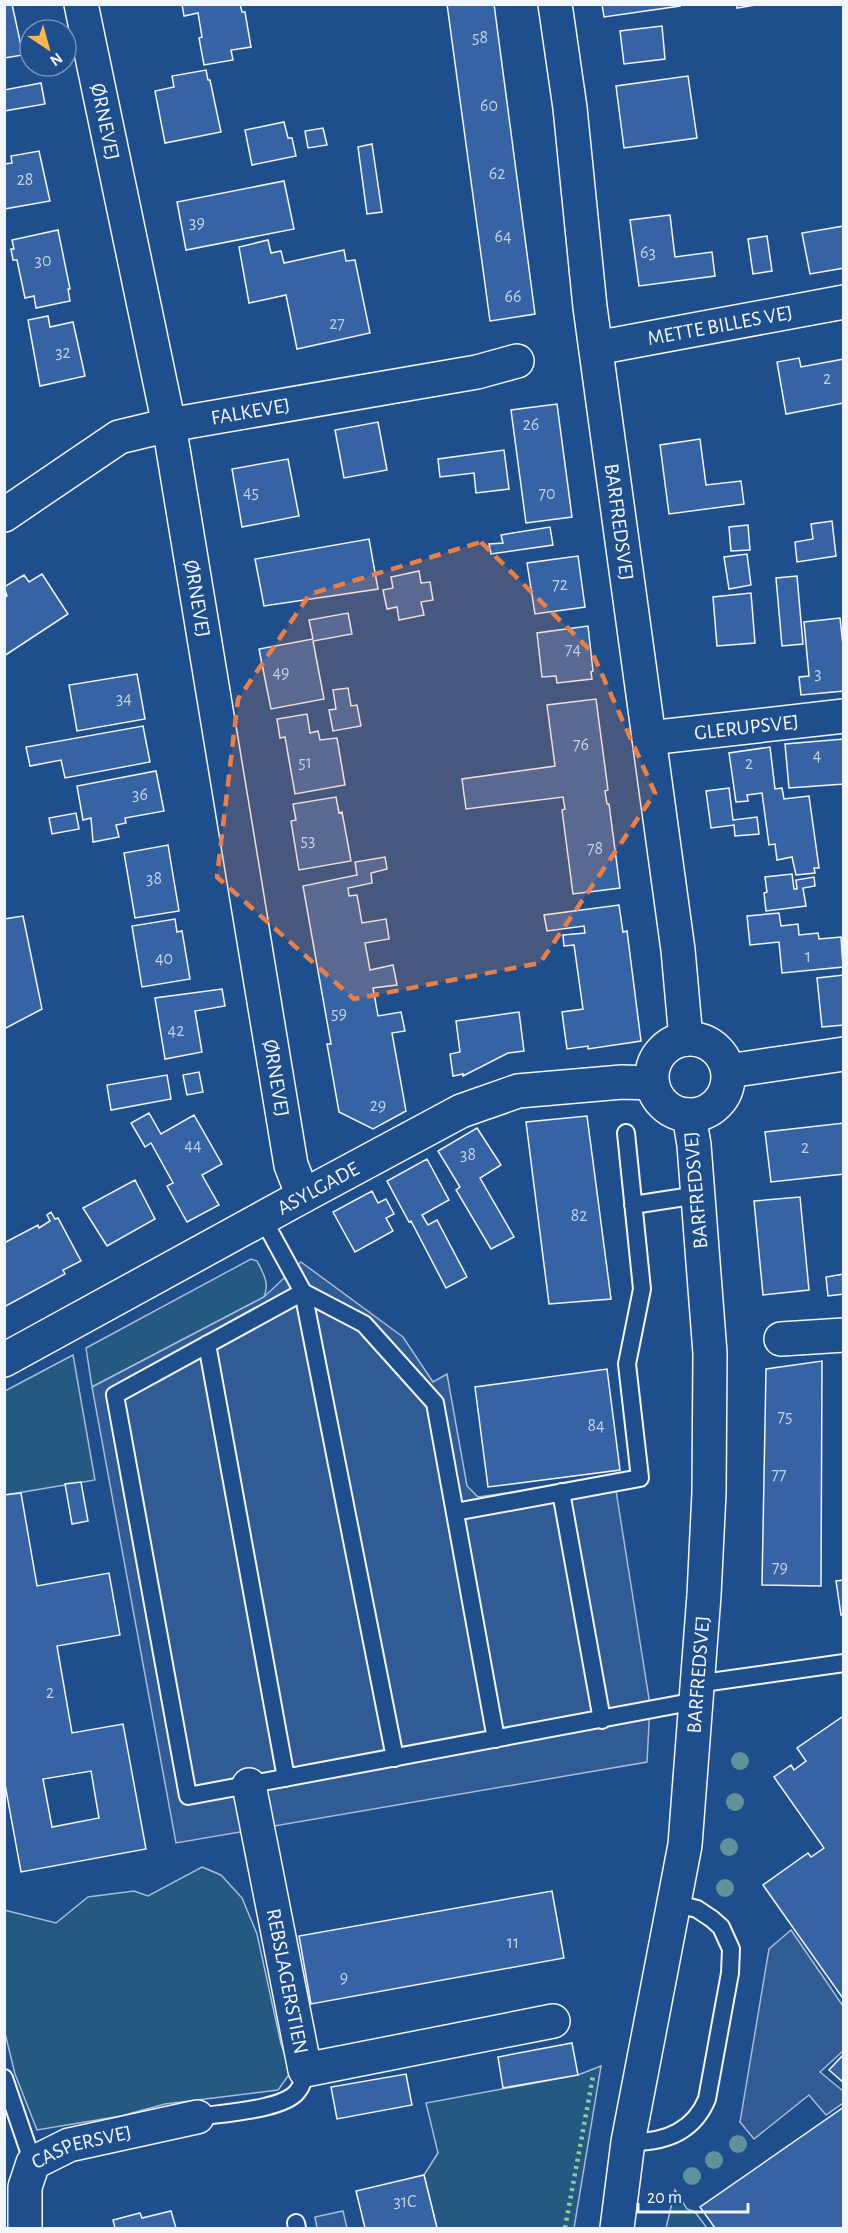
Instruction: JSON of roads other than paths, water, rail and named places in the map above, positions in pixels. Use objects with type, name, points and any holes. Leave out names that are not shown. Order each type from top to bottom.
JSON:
[{"type":"street","name":"ØRNEVEJ","points":[[81,4],[170,425],[291,1165],[303,1196]]},
{"type":"street","name":"BARFREDSVEJ","points":[[555,4],[570,108],[590,307],[678,950],[686,1039]]},
{"type":"street","name":"METTE BILLES VEJ","points":[[596,348],[843,302]]},
{"type":"street","name":"FALKEVEJ","points":[[4,515],[119,437],[170,425],[477,372],[517,362]]},
{"type":"street","name":"GLERUPSVEJ","points":[[649,738],[843,716]]},
{"type":"street","points":[[686,1039],[708,1043],[718,1051],[728,1071],[723,1096],[703,1113],[689,1115],[669,1110],[661,1102],[652,1083],[654,1065],[663,1049],[674,1042],[686,1039]]},
{"type":"street","points":[[728,1071],[843,1054]]},
{"type":"street","name":"ASYLGADE","points":[[4,1360],[461,1111],[518,1091],[622,1082],[652,1083]]},
{"type":"street","name":"BARFREDSVEJ","points":[[616,2229],[628,2142],[685,1845],[704,1595],[709,1493],[710,1364],[698,1195],[689,1115]]},
{"type":"street","points":[[781,1339],[843,1335]]},
{"type":"street","name":"REBSLAGERSTIEN","points":[[249,1785],[305,2070],[553,2021]]},
{"type":"street","name":"CASPERSVEJ","points":[[25,2229],[25,2187],[33,2163],[69,2145],[197,2117]]},
{"type":"lane","points":[[455,1512],[640,1478],[627,1364],[642,1289],[626,1133]]},
{"type":"lane","points":[[633,1205],[698,1195]]},
{"type":"lane","points":[[263,1218],[303,1292],[395,1758]]},
{"type":"lane","points":[[303,1292],[115,1395],[188,1796],[602,1719],[696,1692],[843,1663]]},
{"type":"lane","points":[[303,1292],[364,1324],[435,1404],[496,1739]]},
{"type":"lane","points":[[207,1344],[286,1778]]},
{"type":"lane","points":[[561,1492],[602,1719]]},
{"type":"lane","points":[[628,2142],[649,2143],[674,2135],[701,2112],[707,2098],[729,1973],[731,1949],[721,1927],[712,1919],[697,1909],[674,1903]]},
{"type":"lane","points":[[197,2117],[279,2104],[298,2091],[303,2083],[305,2070]]},
{"type":"lane","points":[[4,2078],[33,2163]]}]
